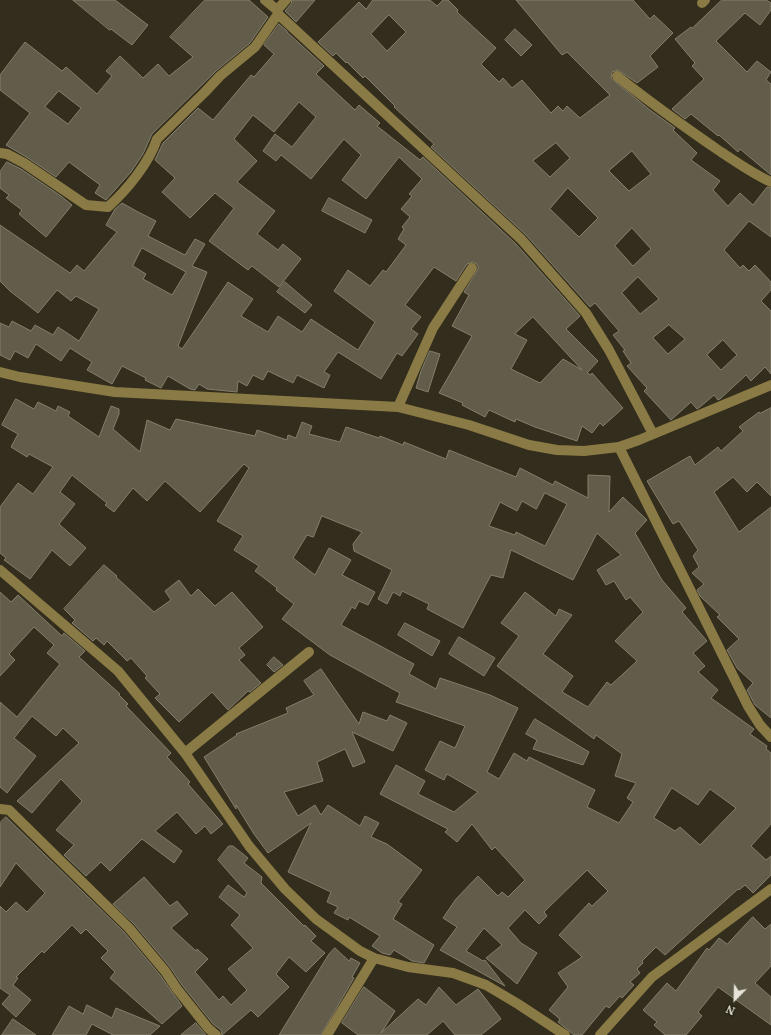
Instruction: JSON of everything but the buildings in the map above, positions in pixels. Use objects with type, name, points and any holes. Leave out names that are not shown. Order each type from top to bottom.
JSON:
[{"type":"street","points":[[265,0],[521,239],[586,313],[609,350],[653,434]]},
{"type":"street","points":[[0,153],[7,154],[24,163],[86,206],[108,207],[139,172],[153,150],[157,139],[220,76],[255,47],[286,0]]},
{"type":"street","points":[[617,76],[656,107],[758,176],[771,182]]},
{"type":"street","points":[[398,407],[433,328],[472,268]]},
{"type":"street","points":[[0,372],[20,377],[115,392],[398,407],[469,425],[530,444],[557,450],[584,451],[619,447],[771,384]]},
{"type":"street","points":[[619,447],[748,706],[760,725],[771,736]]},
{"type":"street","points":[[0,570],[118,671],[185,753],[249,846],[285,889],[316,920],[360,951],[374,958],[408,967],[452,973],[486,985],[565,1035]]},
{"type":"street","points":[[185,753],[309,652]]},
{"type":"street","points":[[0,809],[9,810],[129,928],[165,971],[176,989],[208,1028],[216,1035]]},
{"type":"street","points":[[600,1035],[652,977],[771,889]]},
{"type":"street","points":[[327,1035],[374,958]]}]
